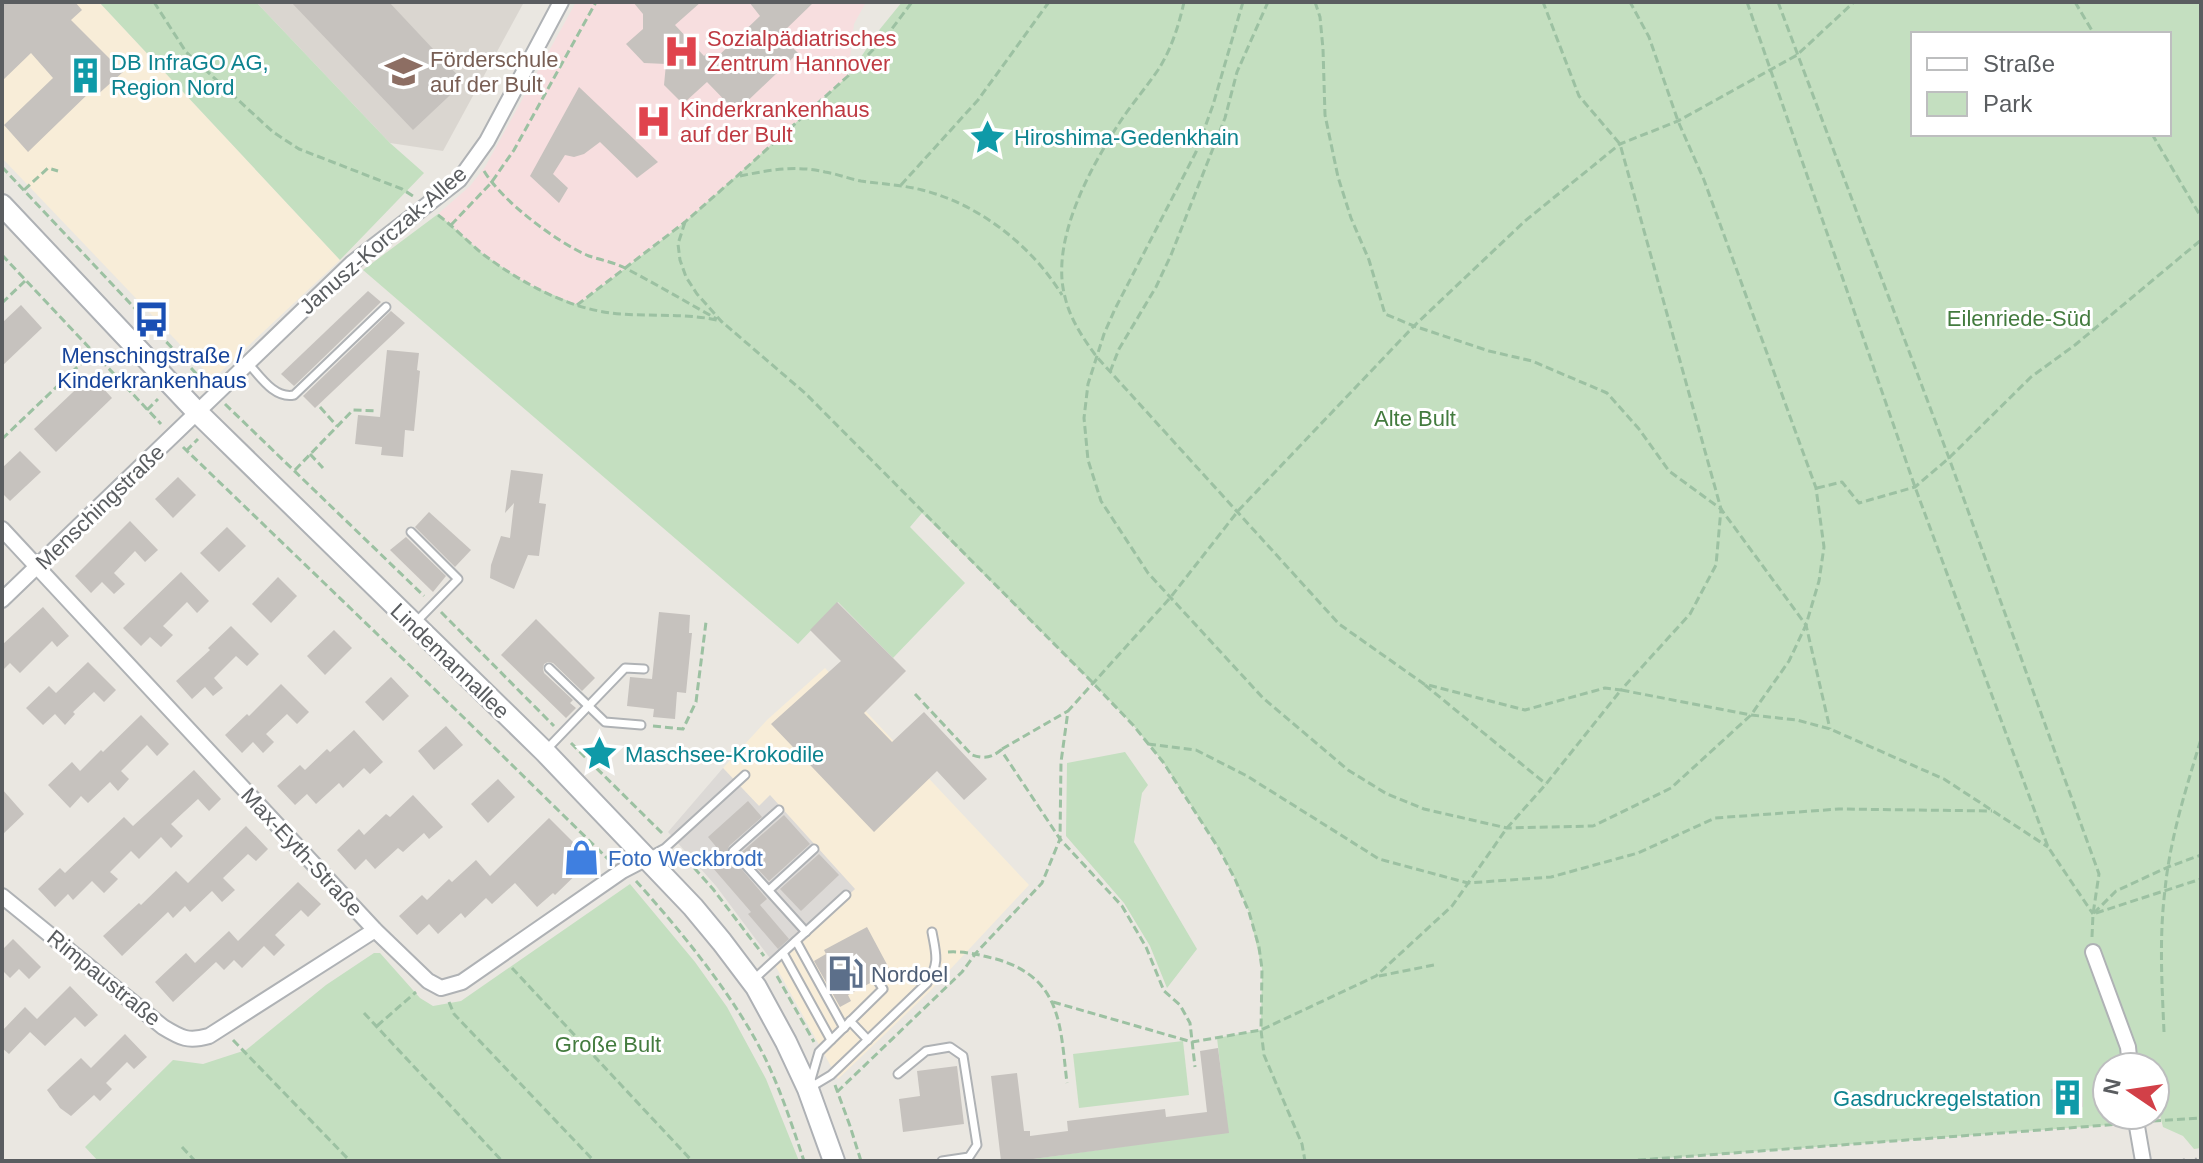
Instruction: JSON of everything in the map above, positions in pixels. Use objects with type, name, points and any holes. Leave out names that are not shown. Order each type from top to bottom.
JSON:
[{"type":"street","name":"Janusz-Korczak-Allee","points":[[197,412],[352,263],[459,180],[476,158],[561,2]]},
{"type":"street","name":"Lindemannallee","points":[[2,205],[197,412],[545,752],[722,942],[752,982],[786,1042],[808,1089],[834,1161]]},
{"type":"street","name":"Menschingstraße","points":[[2,600],[197,412]]},
{"type":"street","name":"Max-Eyth-Straße","points":[[2,529],[375,930],[434,985]]},
{"type":"street","points":[[434,985],[462,982],[622,871],[647,858]]},
{"type":"street","name":"Rimpaustraße","points":[[2,896],[172,1032],[195,1040],[221,1029],[375,930]]},
{"type":"street","points":[[2093,952],[2128,1051]]},
{"type":"street","points":[[2138,1131],[2143,1161]]},
{"type":"lane","points":[[247,362],[276,392],[285,397],[294,395],[386,307]]},
{"type":"lane","points":[[411,532],[458,579],[414,625]]},
{"type":"lane","points":[[549,668],[605,722],[641,725]]},
{"type":"lane","points":[[545,752],[625,668],[644,669]]},
{"type":"lane","points":[[647,858],[665,848],[745,775]]},
{"type":"lane","points":[[779,810],[733,851],[806,932]]},
{"type":"lane","points":[[769,890],[814,849]]},
{"type":"lane","points":[[752,982],[846,895]]},
{"type":"lane","points":[[808,1089],[831,1075],[927,983],[936,969],[932,932]]},
{"type":"lane","points":[[796,941],[844,1028]]},
{"type":"lane","points":[[783,953],[831,1040]]},
{"type":"lane","points":[[808,1089],[819,1052],[883,989],[878,981]]},
{"type":"lane","points":[[850,1021],[868,1040]]},
{"type":"lane","points":[[898,1074],[926,1051],[950,1047],[963,1056],[977,1145],[969,1157],[942,1161]]},
{"type":"path","points":[[154,2],[186,52],[273,132],[299,149],[402,189],[427,204],[484,255],[528,284],[577,305],[616,313],[684,315],[721,321]]},
{"type":"path","points":[[451,225],[491,183],[514,150],[596,2]]},
{"type":"path","points":[[577,305],[685,222],[848,76],[888,34],[912,2]]},
{"type":"path","points":[[900,186],[978,100],[1049,2]]},
{"type":"path","points":[[1184,2],[1167,54],[1118,124],[1070,219],[1062,285],[1074,323],[1110,372],[1339,624],[1424,684],[1546,784]]},
{"type":"path","points":[[1243,2],[1196,152],[1115,309],[1096,356],[1088,384],[1084,418],[1088,460],[1096,488],[1101,501],[1148,573],[1170,598],[1263,698],[1348,770],[1387,794],[1424,809],[1507,828],[1593,826],[1671,788],[1751,715],[1789,661],[1806,625],[1819,581],[1824,547],[1816,488],[1704,180],[1678,121],[1649,37],[1630,2]]},
{"type":"path","points":[[1110,372],[1119,349],[1171,255],[1225,118],[1237,72],[1268,2]]},
{"type":"path","points":[[1315,2],[1320,17],[1323,49],[1325,115],[1338,177],[1385,314],[1489,351],[1532,361],[1607,393],[1639,429],[1669,471],[1721,509],[1806,625],[1830,729]]},
{"type":"path","points":[[1376,976],[1452,906],[1507,828],[1621,690],[1690,614],[1716,565],[1721,509],[1620,144],[1579,96],[1543,2]]},
{"type":"path","points":[[1747,2],[1915,487],[2048,847],[2093,914]]},
{"type":"path","points":[[1778,2],[1949,458],[2099,874],[2093,914],[2093,952]]},
{"type":"path","points":[[915,694],[972,755],[981,758],[992,757],[1068,711],[1170,598],[1238,511],[1414,326],[1525,221],[1620,144],[1678,121],[1797,55],[1854,2]]},
{"type":"path","points":[[2075,2],[2093,32]]},
{"type":"path","points":[[2153,136],[2201,217]]},
{"type":"path","points":[[476,158],[491,183],[565,244],[625,268],[721,321]]},
{"type":"path","points":[[2,167],[215,394]]},
{"type":"path","points":[[24,190],[48,168],[58,171]]},
{"type":"path","points":[[736,177],[771,169],[796,168],[920,189],[947,197],[994,224],[1036,259],[1065,299]]},
{"type":"path","points":[[685,222],[678,244],[683,268],[697,294],[721,321],[805,393],[1092,682],[1163,762],[1219,849],[1249,912],[1262,969],[1261,1030],[1264,1055],[1302,1144],[1305,1161]]},
{"type":"path","points":[[1816,488],[1842,482],[1859,503],[1915,487],[2031,377],[2075,345],[2201,240]]},
{"type":"path","points":[[2,255],[172,436],[468,721],[609,862],[637,882],[699,956],[766,1060],[804,1161]]},
{"type":"path","points":[[2,303],[26,281]]},
{"type":"path","points":[[2,439],[93,352]]},
{"type":"path","points":[[320,407],[337,426]]},
{"type":"path","points":[[295,470],[353,410],[377,411]]},
{"type":"path","points":[[310,454],[323,468]]},
{"type":"path","points":[[641,725],[683,729],[696,702],[706,622]]},
{"type":"path","points":[[1424,684],[1525,710],[1605,688],[1751,715],[1797,720],[1830,729],[1944,779],[2048,847]]},
{"type":"path","points":[[837,1092],[962,972],[1042,883],[1060,839],[1061,762],[1068,711]]},
{"type":"path","points":[[2164,1032],[2161,939],[2165,890],[2180,807],[2201,739]]},
{"type":"path","points":[[1148,744],[1196,750],[1247,776],[1379,859],[1468,883],[1551,877],[1638,853],[1715,818],[1839,809],[1995,811]]},
{"type":"path","points":[[1001,750],[1060,839],[1122,906],[1146,947],[1164,991],[1180,1005],[1190,1023],[1195,1067]]},
{"type":"path","points":[[2093,914],[2116,891],[2201,855]]},
{"type":"path","points":[[2093,914],[2201,879]]},
{"type":"path","points":[[936,952],[976,953],[1016,965],[1039,981],[1053,1002],[1060,1026],[1067,1083]]},
{"type":"path","points":[[500,955],[692,1161]]},
{"type":"path","points":[[1053,1002],[1192,1042],[1261,1030],[1376,976],[1434,965]]},
{"type":"path","points":[[377,1026],[434,985],[454,1014],[594,1161]]},
{"type":"path","points":[[364,1013],[502,1161]]},
{"type":"path","points":[[221,1029],[350,1161]]},
{"type":"path","points":[[2171,1118],[2201,1118]]},
{"type":"path","points":[[1626,1161],[2091,1123]]},
{"type":"path","points":[[182,1147],[195,1161]]},
{"type":"shaded area","points":[[2,2],[99,2],[340,260],[213,379],[2,158]]},
{"type":"shaded area","name":"Förderschule auf der Bult","points":[[256,2],[524,2],[443,151],[390,143]]},
{"type":"shaded area","name":"Kinderkrankenhaus auf der Bult","points":[[576,2],[866,2],[854,24],[848,76],[685,222],[577,305],[527,284],[484,255],[438,214],[470,186],[485,167]]},
{"type":"shaded area","points":[[825,668],[1029,885],[930,991],[838,1079],[775,965],[854,889],[770,796],[759,806],[723,768],[767,720]]},
{"type":"shaded area","points":[[723,768],[759,806],[770,795],[855,889],[775,965],[716,886],[668,832]]},
{"type":"green space","points":[[99,2],[256,2],[390,143],[424,173],[340,260]]},
{"type":"green space","name":"Alte Bult","points":[[902,2],[2201,2],[2201,1148],[2194,1149],[2183,1136],[2171,1131],[2171,1051],[2091,1051],[2091,1126],[1626,1161],[1018,1161],[1228,1132],[1217,1038],[1261,1030],[1262,969],[1249,912],[1235,879],[1163,762],[1092,682],[922,513],[910,527],[965,583],[893,658],[838,602],[798,644],[363,270],[438,214],[484,255],[527,284],[578,305],[685,222],[848,76]]},
{"type":"green space","points":[[1125,752],[1148,785],[1142,793],[1134,842],[1197,949],[1167,988],[1150,946],[1124,903],[1066,836],[1067,763]]},
{"type":"green space","name":"Große Bult","points":[[630,884],[695,962],[727,1007],[766,1079],[799,1161],[98,1161],[85,1147],[173,1060],[203,1064],[246,1050],[326,985],[374,953],[380,953],[420,998],[433,1006],[461,1001]]},
{"type":"green space","points":[[1183,1041],[1189,1095],[1079,1108],[1073,1054]]},
{"type":"building","name":"DB InfraGO AG, Region Nord","points":[[2,2],[75,2],[82,10],[71,20],[123,72],[96,96],[91,91],[28,152],[4,125],[53,78],[31,53],[2,81]]},
{"type":"building","points":[[291,2],[389,2],[464,82],[413,130]]},
{"type":"building","points":[[633,2],[701,2],[675,25],[704,56],[707,53],[714,60],[760,16],[749,2],[814,2],[780,35],[798,53],[736,112],[707,82],[685,102],[664,85],[666,64],[644,63],[626,44],[643,29],[643,14]]},
{"type":"building","points":[[579,87],[658,162],[637,178],[600,142],[584,154],[574,157],[565,155],[553,174],[568,188],[559,203],[530,176]]},
{"type":"building","points":[[368,291],[381,302],[294,386],[281,374]]},
{"type":"building","points":[[21,305],[42,328],[2,366],[2,323]]},
{"type":"building","points":[[391,311],[405,323],[315,408],[303,396]]},
{"type":"building","points":[[387,350],[419,353],[414,431],[405,430],[403,457],[381,455],[382,447],[355,444],[358,415],[380,417]]},
{"type":"building","points":[[91,375],[112,398],[56,452],[34,429]]},
{"type":"building","points":[[20,451],[41,472],[10,501],[2,493],[2,468]]},
{"type":"building","points":[[511,470],[543,474],[539,503],[546,504],[539,556],[528,555],[514,589],[490,578],[501,536],[510,538],[514,503],[505,513]]},
{"type":"building","points":[[178,477],[196,495],[173,518],[155,499]]},
{"type":"building","points":[[429,512],[471,550],[455,567],[415,527]]},
{"type":"building","points":[[130,521],[158,550],[145,562],[135,551],[114,573],[125,584],[114,594],[102,582],[91,593],[75,576]]},
{"type":"building","points":[[227,527],[246,546],[219,572],[200,553]]},
{"type":"building","points":[[406,537],[446,576],[433,592],[390,550]]},
{"type":"building","points":[[181,572],[209,601],[197,613],[187,602],[163,626],[173,635],[161,647],[150,637],[141,646],[123,628]]},
{"type":"building","points":[[278,577],[297,596],[271,623],[252,604]]},
{"type":"building","points":[[837,602],[906,671],[864,713],[892,742],[924,712],[987,779],[964,800],[937,771],[874,832],[771,724],[841,661],[810,630]]},
{"type":"building","points":[[43,607],[69,636],[57,647],[52,641],[20,673],[10,663],[2,671],[2,645]]},
{"type":"building","points":[[659,612],[690,615],[689,633],[692,633],[686,693],[677,692],[675,719],[653,717],[654,709],[627,706],[630,677],[652,679]]},
{"type":"building","points":[[536,619],[595,678],[582,691],[553,663],[544,664],[544,673],[573,700],[570,703],[576,708],[566,718],[501,655]]},
{"type":"building","points":[[231,626],[259,654],[247,666],[236,656],[214,678],[223,688],[213,696],[205,687],[192,699],[176,681]]},
{"type":"building","points":[[334,630],[352,648],[325,675],[307,656]]},
{"type":"building","points":[[88,662],[116,690],[104,702],[94,692],[73,712],[75,714],[65,725],[55,714],[43,725],[26,708],[49,686],[56,693]]},
{"type":"building","points":[[391,677],[409,696],[383,721],[365,702]]},
{"type":"building","points":[[281,684],[309,712],[297,724],[287,714],[266,734],[274,742],[263,753],[253,742],[242,753],[225,735]]},
{"type":"building","points":[[141,715],[169,744],[157,756],[147,745],[121,771],[129,779],[118,791],[110,782],[88,803],[81,796],[70,808],[48,785],[72,762],[80,771]]},
{"type":"building","points":[[446,726],[463,745],[434,770],[418,751]]},
{"type":"building","points":[[354,730],[383,762],[370,774],[364,768],[343,788],[339,783],[316,804],[307,794],[295,805],[277,786],[300,765],[305,770],[327,749],[330,752]]},
{"type":"building","points":[[194,770],[221,799],[209,811],[198,799],[171,824],[183,836],[171,848],[161,837],[139,859],[131,851],[110,872],[118,879],[104,893],[92,881],[73,900],[68,894],[55,907],[38,889],[60,868],[65,873],[124,817],[133,826]]},
{"type":"building","points":[[498,779],[515,797],[488,823],[471,804]]},
{"type":"building","points":[[2,789],[24,814],[2,835]]},
{"type":"building","points":[[413,795],[443,827],[429,839],[424,833],[403,852],[398,848],[375,869],[366,859],[355,870],[337,850],[359,829],[364,835],[386,814],[390,817]]},
{"type":"building","points":[[748,801],[762,817],[729,846],[727,852],[767,899],[760,905],[789,939],[778,949],[706,860],[718,849],[708,837]]},
{"type":"building","points":[[784,815],[810,844],[769,881],[742,852]]},
{"type":"building","points":[[549,818],[591,860],[555,895],[553,893],[537,907],[515,883],[492,904],[486,898],[465,918],[461,913],[438,934],[429,924],[417,935],[399,916],[422,895],[427,900],[449,879],[452,882],[476,860],[490,876]]},
{"type":"building","points":[[246,826],[268,849],[256,861],[248,854],[223,878],[235,890],[222,902],[212,891],[190,912],[185,906],[173,918],[168,912],[122,956],[103,936],[176,871],[188,883]]},
{"type":"building","points":[[819,854],[839,875],[801,911],[780,889]]},
{"type":"building","points":[[298,882],[321,904],[308,917],[301,910],[275,935],[285,945],[274,956],[264,946],[242,968],[234,960],[224,970],[216,962],[173,1002],[155,982],[186,953],[195,963],[229,931],[238,941]]},
{"type":"building","points":[[867,927],[891,972],[883,977],[874,976],[872,982],[848,995],[851,1001],[840,1007],[814,961],[826,954],[824,950]]},
{"type":"building","points":[[13,939],[41,967],[29,979],[19,969],[10,978],[2,970],[2,950]]},
{"type":"building","points":[[70,986],[98,1015],[85,1027],[75,1017],[45,1046],[30,1032],[9,1054],[2,1048],[2,1031],[25,1007],[37,1019]]},
{"type":"building","points":[[125,1034],[147,1057],[134,1069],[127,1062],[106,1083],[112,1089],[100,1101],[94,1095],[71,1116],[60,1108],[47,1090],[81,1058],[91,1068]]},
{"type":"building","points":[[1218,1048],[1229,1133],[1001,1161],[991,1076],[1017,1073],[1024,1131],[1030,1131],[1030,1136],[1068,1131],[1067,1121],[1165,1109],[1166,1117],[1207,1112],[1200,1051]]},
{"type":"building","points":[[957,1066],[964,1124],[903,1132],[899,1099],[920,1096],[917,1071]]},
{"type":"building","name":"Gasdruckregelstation","points":[[2082,1087],[2083,1107],[2052,1109],[2051,1089]]},
{"type":"railway","points":[[2183,1161],[2201,1160]]},
{"type":"place","name":"Sozialpädiatrisches Zentrum Hannover","points":[[681,51]]},
{"type":"place","name":"Förderschule auf der Bult","points":[[404,72]]},
{"type":"place","name":"DB InfraGO AG, Region Nord","points":[[85,75]]},
{"type":"place","name":"Kinderkrankenhaus auf der Bult","points":[[654,122]]},
{"type":"place","name":"Hiroshima-Gedenkhain","points":[[988,137]]},
{"type":"place","name":"Menschingstraße / Kinderkrankenhaus","points":[[152,319]]},
{"type":"place","name":"Maschsee-Krokodile","points":[[599,754]]},
{"type":"place","name":"Foto Weckbrodt","points":[[582,858]]},
{"type":"place","name":"Nordoel","points":[[845,974]]},
{"type":"place","name":"Gasdruckregelstation","points":[[2067,1098]]},
{"type":"park label","name":"Eilenriede-Süd","points":[[2019,318]]}]
